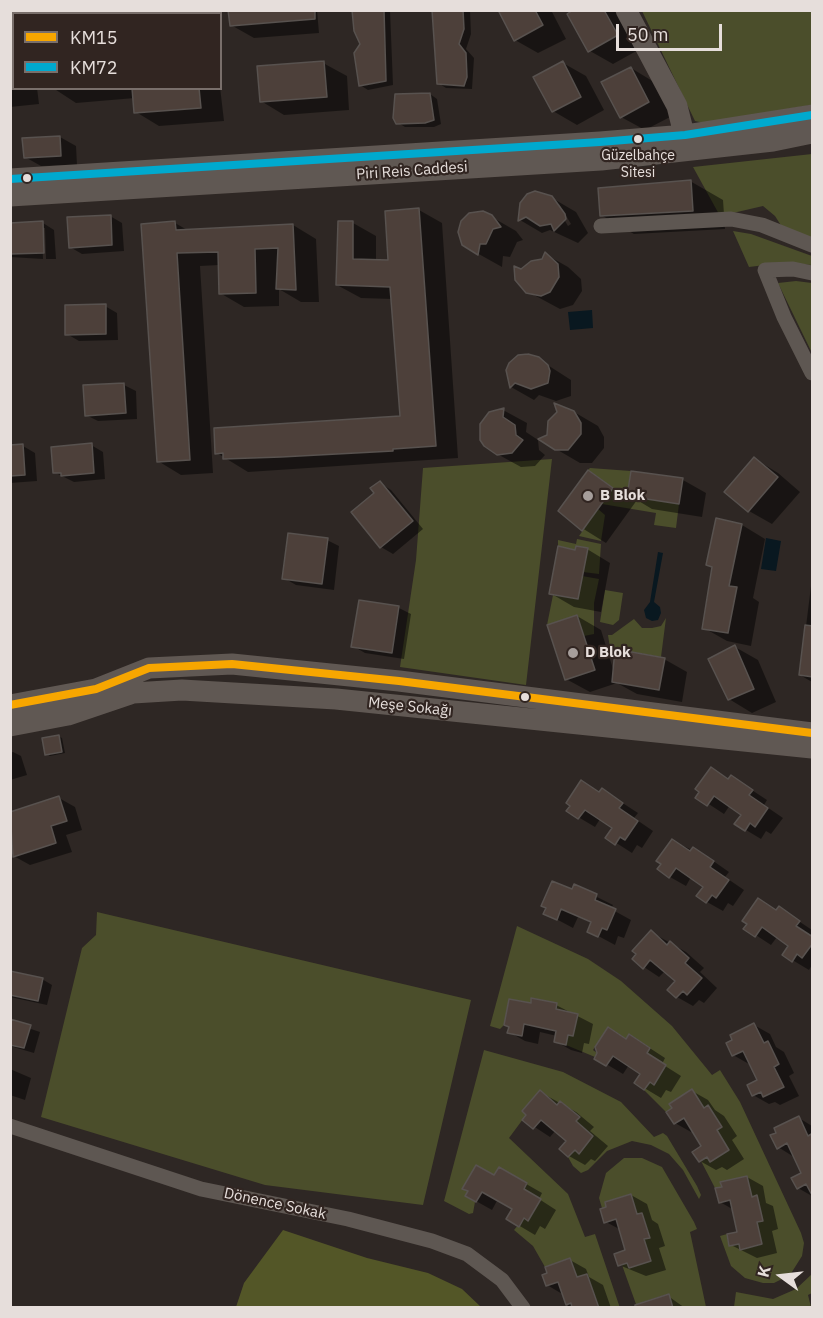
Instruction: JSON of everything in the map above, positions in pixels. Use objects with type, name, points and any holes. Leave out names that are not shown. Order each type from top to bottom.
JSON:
[{"type":"street","points":[[626,10],[677,106],[686,142]]},
{"type":"street","name":"Piri Reis Caddesi","points":[[10,196],[601,160],[813,115]]},
{"type":"street","name":"Piri Reis Caddesi","points":[[10,179],[686,142],[772,141],[813,133]]},
{"type":"street","points":[[601,226],[731,219],[762,225],[813,245]]},
{"type":"street","points":[[813,273],[793,269],[765,270],[784,316],[813,373]]},
{"type":"street","name":"Meşe Sokağı","points":[[10,705],[96,689],[149,668],[232,664],[411,682],[813,733]]},
{"type":"street","name":"Meşe Sokağı","points":[[10,726],[68,715],[133,693],[182,690],[336,699],[813,748]]},
{"type":"street","name":"Dönence Sokak","points":[[10,1126],[201,1189],[348,1219],[432,1241],[467,1254],[502,1280],[523,1308]]},
{"type":"green space","points":[[642,11],[812,11],[812,105],[704,123],[695,121]]},
{"type":"green space","points":[[812,154],[812,238],[782,227],[775,216],[763,206],[720,216],[693,167]]},
{"type":"green space","points":[[733,231],[751,234],[812,256],[812,265],[781,263],[749,267]]},
{"type":"green space","points":[[796,281],[812,283],[812,353],[778,283]]},
{"type":"green space","points":[[552,459],[526,685],[400,667],[416,560],[423,468]]},
{"type":"green space","points":[[590,468],[631,471],[627,496],[679,504],[676,528],[654,525],[656,513],[602,504],[613,488],[588,470]]},
{"type":"green space","points":[[598,509],[605,515],[601,541],[579,536]]},
{"type":"green space","points":[[577,539],[601,544],[599,574],[583,572],[587,548],[576,546],[575,550],[558,546],[558,540],[576,544]]},
{"type":"green space","points":[[582,576],[599,579],[594,603],[594,634],[584,636],[577,615],[547,625],[553,595],[578,599]]},
{"type":"green space","points":[[605,590],[623,593],[619,620],[613,625],[600,622]]},
{"type":"green space","points":[[666,618],[661,657],[610,648],[608,635],[612,635],[634,619],[642,628],[652,628],[661,626]]},
{"type":"green space","points":[[97,912],[471,1000],[423,1205],[265,1185],[41,1117],[82,948],[96,935]]},
{"type":"green space","points":[[517,926],[588,959],[621,981],[672,1026],[712,1075],[720,1070],[740,1102],[801,1233],[804,1243],[802,1256],[790,1275],[774,1283],[763,1283],[745,1278],[731,1266],[720,1236],[727,1234],[729,1246],[739,1244],[740,1250],[760,1245],[757,1222],[762,1221],[757,1196],[752,1197],[747,1176],[721,1182],[722,1187],[715,1188],[701,1161],[707,1157],[710,1161],[717,1130],[722,1126],[708,1105],[704,1108],[692,1090],[670,1104],[672,1108],[666,1112],[644,1090],[650,1082],[654,1084],[666,1066],[647,1053],[650,1048],[629,1034],[626,1039],[608,1027],[593,1050],[597,1053],[595,1057],[566,1045],[568,1035],[573,1036],[578,1014],[556,1009],[556,1003],[532,998],[531,1003],[509,999],[504,1025],[500,1029],[490,1026]]},
{"type":"green space","points":[[484,1050],[563,1072],[621,1102],[654,1137],[663,1133],[667,1136],[697,1186],[701,1195],[699,1199],[683,1170],[669,1154],[651,1145],[632,1141],[607,1151],[588,1170],[581,1173],[568,1157],[575,1150],[579,1153],[593,1136],[576,1121],[579,1116],[560,1101],[557,1104],[540,1090],[523,1111],[526,1115],[509,1138],[568,1194],[585,1237],[595,1234],[620,1308],[592,1307],[598,1304],[587,1274],[577,1277],[570,1258],[545,1267],[533,1246],[514,1230],[524,1218],[528,1221],[541,1200],[524,1189],[527,1183],[499,1167],[494,1175],[476,1165],[463,1188],[468,1191],[465,1196],[475,1202],[473,1213],[469,1214],[444,1201]]},
{"type":"green space","points":[[624,1158],[642,1158],[662,1167],[694,1222],[697,1229],[690,1232],[706,1307],[673,1307],[668,1294],[643,1302],[637,1307],[622,1265],[627,1263],[629,1268],[650,1261],[644,1239],[650,1237],[642,1213],[637,1214],[631,1194],[605,1202],[606,1207],[602,1208],[599,1198],[606,1173]]},
{"type":"green space","points":[[283,1230],[367,1258],[428,1273],[462,1289],[481,1307],[236,1307],[244,1283]]},
{"type":"green space","points":[[812,1274],[812,1293],[808,1295],[811,1307],[734,1307],[736,1292],[773,1299],[796,1289]]},
{"type":"water","points":[[592,310],[593,328],[570,330],[568,312]]},
{"type":"water","points":[[766,538],[781,541],[776,571],[761,569]]},
{"type":"water","points":[[658,552],[663,553],[654,602],[660,607],[661,613],[658,620],[652,621],[646,618],[644,610],[650,602]]},
{"type":"building","points":[[228,10],[315,10],[315,19],[230,26]]},
{"type":"building","points":[[352,10],[384,10],[386,81],[359,86],[354,53],[360,44],[354,31]]},
{"type":"building","points":[[432,10],[463,10],[464,29],[459,44],[466,53],[467,77],[464,86],[437,84]]},
{"type":"building","points":[[498,10],[535,10],[543,25],[514,41]]},
{"type":"building","points":[[573,10],[604,10],[618,35],[588,52],[567,14]]},
{"type":"building","points":[[324,61],[327,97],[260,102],[257,66]]},
{"type":"building","points":[[563,61],[581,97],[552,112],[533,77]]},
{"type":"building","points":[[631,67],[649,102],[620,118],[601,82]]},
{"type":"building","points":[[132,90],[199,90],[201,108],[134,113]]},
{"type":"building","points":[[430,93],[434,120],[425,123],[396,124],[393,118],[395,94]]},
{"type":"building","points":[[60,136],[61,156],[24,158],[22,138]]},
{"type":"building","points":[[691,180],[693,211],[600,216],[598,188]]},
{"type":"building","points":[[535,191],[552,196],[565,214],[566,219],[554,231],[551,224],[540,226],[526,217],[518,221],[520,203],[527,194]]},
{"type":"building","points":[[419,208],[436,446],[393,449],[393,451],[281,457],[223,459],[223,453],[215,454],[214,428],[400,416],[390,287],[336,285],[338,221],[353,221],[353,259],[388,260],[385,211]]},
{"type":"building","points":[[483,211],[492,215],[501,227],[493,229],[486,244],[480,244],[478,255],[462,245],[458,232],[461,221],[469,213]]},
{"type":"building","points":[[111,215],[112,245],[69,248],[67,217]]},
{"type":"building","points":[[43,221],[44,253],[10,254],[10,223]]},
{"type":"building","points":[[175,221],[176,230],[293,224],[296,290],[276,289],[278,248],[255,249],[256,293],[219,294],[218,252],[177,253],[190,460],[157,462],[141,224]]},
{"type":"building","points":[[545,252],[558,264],[559,277],[550,292],[541,296],[526,293],[515,280],[514,266],[521,269],[531,261],[542,259]]},
{"type":"building","points":[[106,304],[106,334],[65,335],[65,305]]},
{"type":"building","points":[[528,354],[539,357],[548,365],[550,371],[548,383],[531,389],[515,383],[510,388],[506,370],[509,363],[518,355]]},
{"type":"building","points":[[124,383],[126,413],[85,416],[83,385]]},
{"type":"building","points":[[554,403],[574,411],[581,423],[581,434],[568,450],[555,450],[538,439],[547,435],[548,421],[557,412]]},
{"type":"building","points":[[504,408],[503,417],[515,425],[516,435],[523,440],[512,453],[497,455],[484,446],[480,440],[480,424],[489,412]]},
{"type":"building","points":[[92,443],[94,473],[61,476],[61,473],[53,473],[51,447]]},
{"type":"building","points":[[23,444],[25,475],[10,476],[10,445]]},
{"type":"building","points":[[754,457],[778,477],[748,512],[724,492]]},
{"type":"building","name":"B Blok","points":[[588,470],[613,488],[582,531],[558,511]]},
{"type":"building","points":[[631,471],[683,478],[679,504],[627,496]]},
{"type":"building","points":[[380,481],[413,521],[380,548],[351,512],[374,493],[370,488]]},
{"type":"building","points":[[716,518],[742,524],[729,586],[737,587],[728,633],[702,629],[712,567],[706,565]]},
{"type":"building","points":[[288,533],[328,538],[322,584],[282,579]]},
{"type":"building","points":[[558,546],[575,550],[576,546],[588,548],[578,599],[549,594]]},
{"type":"building","points":[[359,600],[399,606],[392,653],[351,647]]},
{"type":"building","name":"D Blok","points":[[577,615],[595,670],[565,680],[547,625]]},
{"type":"building","points":[[805,625],[813,626],[813,677],[799,675]]},
{"type":"building","points":[[735,645],[754,689],[728,700],[708,659]]},
{"type":"building","points":[[615,649],[665,658],[659,690],[612,682]]},
{"type":"building","points":[[59,735],[62,752],[45,755],[42,738]]},
{"type":"building","points":[[711,767],[728,779],[731,775],[753,790],[749,795],[768,808],[755,827],[750,823],[745,831],[734,824],[741,815],[714,796],[707,806],[695,798],[699,792],[695,789]]},
{"type":"building","points":[[581,780],[599,792],[602,788],[623,803],[619,808],[638,821],[625,840],[620,837],[615,845],[605,838],[612,828],[585,810],[578,819],[566,811],[570,806],[566,803]]},
{"type":"building","points":[[59,796],[67,821],[51,826],[56,843],[13,857],[10,812]]},
{"type":"building","points":[[672,839],[690,851],[693,847],[714,861],[710,867],[729,880],[716,898],[712,895],[706,903],[696,896],[703,887],[676,868],[669,878],[657,869],[661,864],[656,861]]},
{"type":"building","points":[[552,881],[572,889],[574,884],[597,894],[595,900],[616,909],[607,930],[602,928],[598,937],[587,932],[591,922],[561,909],[557,920],[543,914],[546,908],[541,906]]},
{"type":"building","points":[[758,898],[776,910],[779,906],[800,921],[796,926],[813,937],[813,943],[802,958],[797,954],[792,962],[782,955],[788,946],[762,927],[755,937],[743,929],[747,924],[742,921]]},
{"type":"building","points":[[651,930],[667,945],[670,941],[689,958],[685,963],[702,978],[687,995],[683,991],[676,998],[667,990],[675,981],[650,960],[643,969],[632,959],[636,954],[632,951]]},
{"type":"building","points":[[10,971],[43,978],[38,1001],[10,995]]},
{"type":"building","points":[[531,998],[557,1003],[556,1009],[578,1014],[573,1036],[568,1035],[566,1045],[554,1042],[556,1031],[524,1024],[522,1036],[507,1033],[509,1027],[504,1025],[509,999],[531,1003]]},
{"type":"building","points":[[10,1019],[31,1025],[24,1048],[10,1045]]},
{"type":"building","points":[[754,1023],[764,1043],[768,1041],[779,1064],[774,1067],[784,1087],[763,1097],[761,1092],[752,1096],[747,1085],[757,1080],[743,1051],[732,1056],[726,1043],[732,1040],[730,1035]]},
{"type":"building","points":[[608,1027],[626,1039],[629,1034],[650,1048],[647,1053],[666,1065],[654,1085],[650,1082],[644,1090],[634,1083],[640,1074],[613,1056],[606,1066],[594,1059],[597,1053],[595,1047]]},
{"type":"building","points":[[692,1089],[704,1108],[708,1105],[722,1127],[717,1130],[729,1150],[710,1162],[707,1157],[699,1162],[692,1152],[701,1146],[684,1118],[674,1124],[666,1112],[672,1108],[669,1104]]},
{"type":"building","points":[[540,1090],[557,1105],[560,1101],[580,1117],[576,1121],[593,1136],[579,1154],[575,1150],[568,1157],[559,1149],[566,1141],[541,1120],[533,1129],[522,1120],[526,1115],[522,1111]]},
{"type":"building","points":[[799,1116],[808,1136],[813,1133],[813,1197],[806,1184],[797,1189],[791,1178],[801,1173],[787,1143],[777,1149],[770,1135],[776,1133],[774,1128]]},
{"type":"building","points":[[476,1165],[494,1175],[499,1167],[527,1183],[524,1189],[541,1199],[528,1221],[524,1218],[519,1227],[506,1219],[512,1209],[482,1192],[476,1202],[465,1196],[468,1191],[462,1189]]},
{"type":"building","points":[[747,1176],[752,1197],[757,1195],[763,1221],[757,1222],[762,1244],[740,1250],[739,1244],[729,1246],[727,1234],[737,1232],[730,1200],[719,1203],[715,1188],[722,1187],[720,1182]]},
{"type":"building","points":[[631,1194],[637,1214],[642,1213],[650,1238],[644,1239],[651,1261],[629,1268],[627,1263],[618,1266],[614,1254],[625,1250],[616,1219],[604,1223],[600,1209],[606,1207],[605,1202]]},
{"type":"building","points":[[570,1258],[577,1277],[587,1274],[599,1308],[572,1308],[571,1303],[566,1305],[558,1282],[546,1286],[542,1275],[547,1273],[545,1267]]},
{"type":"building","points":[[669,1294],[673,1308],[635,1308],[635,1305]]},
{"type":"transit line","name":"KM72","points":[[10,179],[600,142],[685,135],[812,115]]},
{"type":"transit line","name":"KM15","points":[[10,705],[96,689],[149,668],[232,664],[399,681],[812,733]]},
{"type":"place","name":"Güzelbahçe Sitesi","points":[[638,139]]},
{"type":"place","name":"B Blok","points":[[588,496]]},
{"type":"place","name":"D Blok","points":[[573,653]]}]
